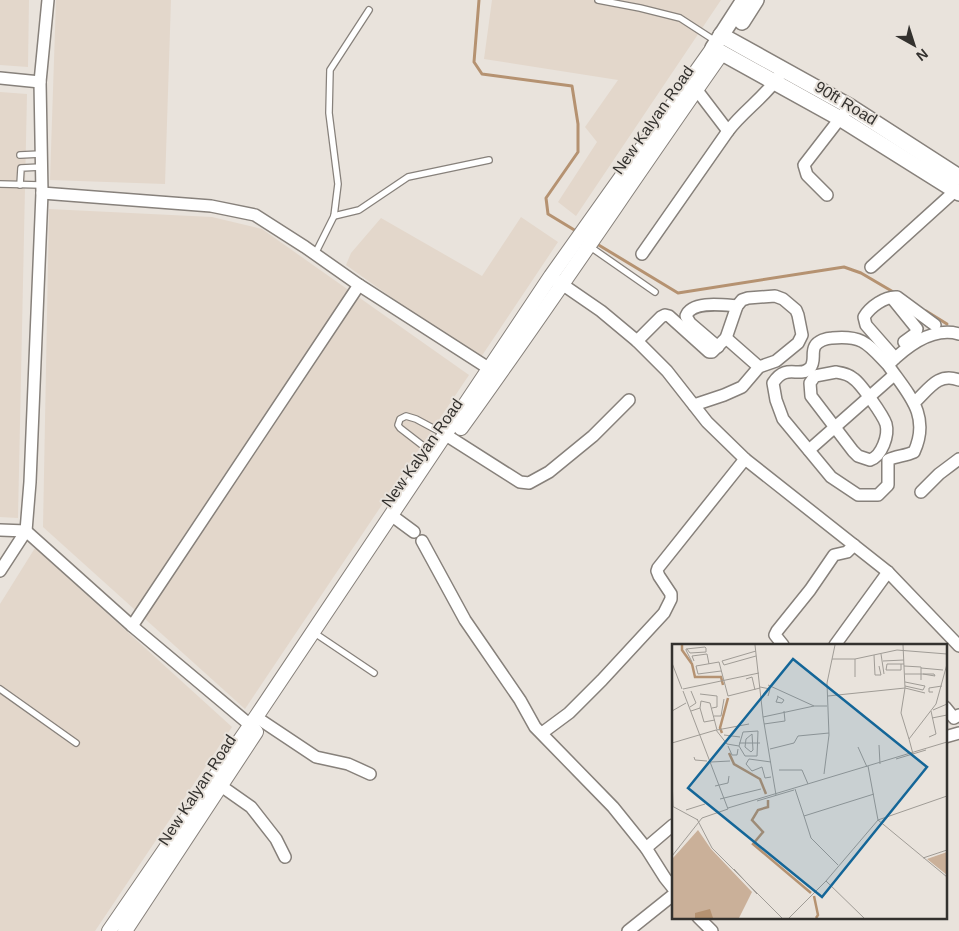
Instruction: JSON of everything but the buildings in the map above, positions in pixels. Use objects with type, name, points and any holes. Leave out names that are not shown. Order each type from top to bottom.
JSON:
[{"type":"main road","name":"New Kalyan Road","points":[[720,44],[744,0]]},
{"type":"main road","name":"New Kalyan Road","points":[[720,44],[756,0]]},
{"type":"main road","name":"90ft Road","points":[[720,44],[784,69],[845,113],[958,187]]},
{"type":"main road","name":"90ft Road","points":[[720,44],[775,82],[845,113]]},
{"type":"street","points":[[0,572],[26,530],[30,482],[41,189],[40,82],[48,0]]},
{"type":"street","name":"New Kalyan Road","points":[[124,931],[217,783],[315,634],[495,372],[563,284],[589,246],[655,138],[696,89],[720,44]]},
{"type":"street","name":"New Kalyan Road","points":[[495,372],[551,276],[655,138],[720,44]]},
{"type":"street","points":[[642,254],[737,118],[766,93],[784,69]]},
{"type":"street","points":[[0,78],[40,82]]},
{"type":"street","points":[[696,89],[728,131]]},
{"type":"street","points":[[827,195],[807,175],[804,165],[845,113]]},
{"type":"street","points":[[871,267],[958,187]]},
{"type":"street","points":[[41,189],[211,206],[255,215],[359,285],[495,372]]},
{"type":"street","points":[[551,276],[602,311],[637,341],[667,371],[712,428],[745,459],[888,572],[959,646]]},
{"type":"street","points":[[132,626],[359,285]]},
{"type":"street","points":[[637,341],[665,315],[669,316],[709,352],[712,352],[722,343],[737,306],[742,300],[775,296],[783,299],[796,310],[802,336],[798,344],[776,361],[759,367],[742,386],[724,395],[694,405]]},
{"type":"street","points":[[892,363],[858,338],[848,336],[827,338],[816,344],[814,349],[810,383],[811,396],[858,456],[870,460],[905,456],[914,452],[920,439],[920,428],[919,413],[914,403],[892,363],[864,322],[867,313],[886,298],[891,297],[902,300],[935,325]]},
{"type":"street","points":[[809,450],[868,397],[917,332],[917,329],[891,297]]},
{"type":"street","points":[[737,306],[708,304],[692,309],[687,312],[686,316],[690,323],[759,367]]},
{"type":"street","points":[[892,363],[914,343],[928,336],[946,332],[959,334]]},
{"type":"street","points":[[786,372],[844,373],[854,379],[868,397],[883,418],[886,426],[884,457],[888,485],[878,495],[858,495],[831,477],[783,419],[776,400],[773,383],[779,375],[786,372]]},
{"type":"street","points":[[914,403],[940,378],[950,376],[959,380]]},
{"type":"street","points":[[450,437],[489,464],[520,482],[529,482],[550,472],[593,436],[629,400]]},
{"type":"street","name":"New Kalyan Road","points":[[394,517],[433,453],[450,437]]},
{"type":"street","points":[[542,733],[569,714],[664,613],[671,599],[671,594],[657,571],[745,459]]},
{"type":"street","points":[[921,492],[939,474],[959,459]]},
{"type":"street","points":[[394,517],[414,532]]},
{"type":"street","points":[[0,530],[26,530],[132,626],[257,723],[316,757],[348,764],[370,774]]},
{"type":"street","points":[[422,541],[465,620],[511,687],[535,727],[613,807],[646,848],[672,887]]},
{"type":"street","points":[[782,644],[775,635],[780,626],[810,590],[834,555],[846,552],[854,545]]},
{"type":"street","points":[[836,644],[888,572]]},
{"type":"street","points":[[946,708],[954,718],[959,716]]},
{"type":"street","points":[[946,736],[959,733]]},
{"type":"street","points":[[109,931],[217,783],[251,807],[276,839],[285,857]]},
{"type":"street","points":[[646,848],[672,826]]},
{"type":"street","points":[[628,931],[672,896]]},
{"type":"street","points":[[699,918],[712,931]]},
{"type":"lane","points":[[598,0],[680,18],[720,44]]},
{"type":"lane","points":[[314,254],[334,216],[338,184],[329,113],[330,70],[369,10]]},
{"type":"lane","points":[[20,155],[41,154]]},
{"type":"lane","points":[[334,216],[359,210],[408,177],[490,160]]},
{"type":"lane","points":[[20,185],[21,168],[41,167]]},
{"type":"lane","points":[[0,184],[41,189]]},
{"type":"lane","points":[[589,246],[655,292]]},
{"type":"lane","points":[[433,453],[400,428],[399,422],[403,417],[408,416],[450,437]]},
{"type":"lane","points":[[315,634],[374,673]]},
{"type":"lane","points":[[0,688],[76,743]]},
{"type":"shaded area","points":[[0,0],[29,0],[28,67],[0,65]]},
{"type":"shaded area","points":[[56,0],[171,0],[165,184],[50,180]]},
{"type":"shaded area","points":[[492,0],[721,0],[576,216],[558,202],[597,142],[585,127],[618,80],[484,59]]},
{"type":"shaded area","points":[[0,92],[27,94],[18,518],[0,517]]},
{"type":"shaded area","points":[[49,209],[212,217],[262,229],[469,375],[245,709],[43,527]]},
{"type":"shaded area","points":[[521,217],[558,242],[479,360],[346,265],[351,253],[381,218],[482,276]]},
{"type":"shaded area","points":[[35,548],[232,727],[95,931],[0,931],[0,604]]},
{"type":"waterway","points":[[479,0],[474,62],[482,74],[572,86],[578,124],[578,152],[546,198],[548,214],[576,231]]},
{"type":"waterway","points":[[597,244],[678,293],[844,267],[861,273],[895,293]]},
{"type":"waterway","points":[[926,311],[947,324]]}]
